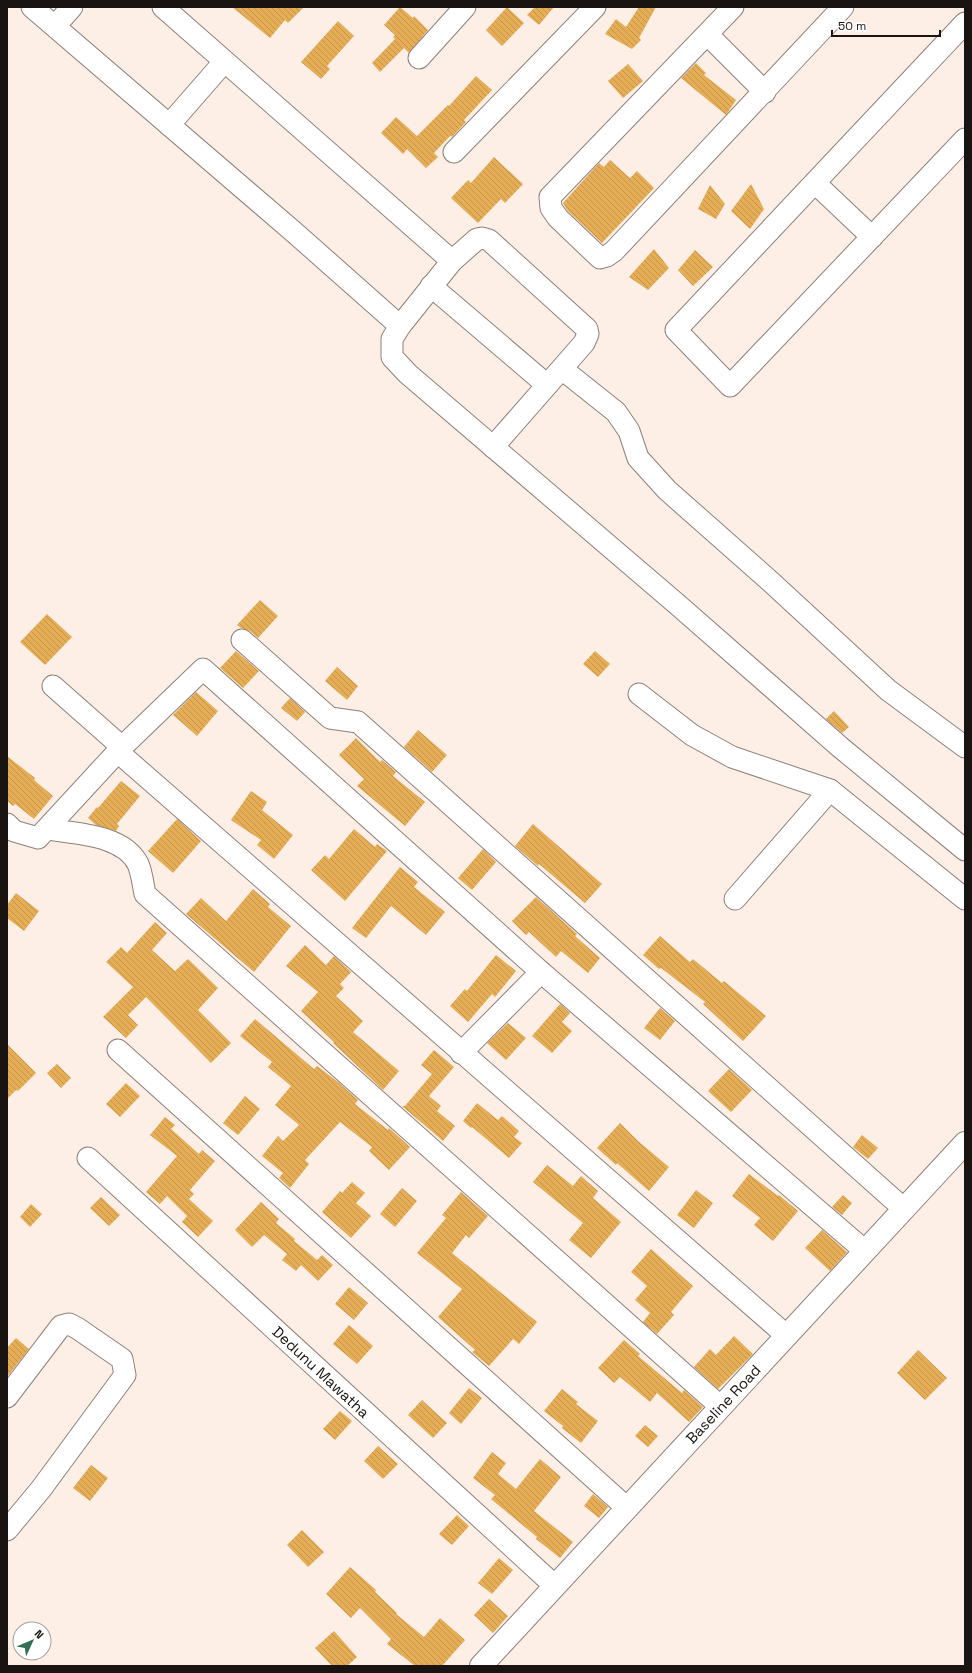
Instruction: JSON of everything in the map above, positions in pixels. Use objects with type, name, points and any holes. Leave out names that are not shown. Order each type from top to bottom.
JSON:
[{"type":"main road","name":"Baseline Road","points":[[481,1666],[965,1143]]},
{"type":"street","points":[[32,7],[400,326]]},
{"type":"street","points":[[55,26],[72,7]]},
{"type":"street","points":[[162,7],[452,261]]},
{"type":"street","points":[[419,58],[465,7]]},
{"type":"street","points":[[454,152],[595,7]]},
{"type":"street","points":[[733,7],[708,35],[550,197],[551,208],[577,238],[600,258],[610,253],[843,7]]},
{"type":"street","points":[[965,23],[676,330],[730,386],[965,139]]},
{"type":"street","points":[[708,35],[764,92]]},
{"type":"street","points":[[169,125],[224,62]]},
{"type":"street","points":[[815,183],[872,237]]},
{"type":"street","points":[[493,447],[584,343],[588,334],[584,325],[489,240],[482,238],[477,239],[452,261],[400,326],[392,339],[392,357],[408,374],[493,447],[678,605],[840,747],[965,850]]},
{"type":"street","points":[[431,286],[547,385]]},
{"type":"street","points":[[562,369],[616,412],[629,431],[638,458],[667,490],[771,582],[888,690],[965,747]]},
{"type":"street","points":[[242,640],[330,718],[358,722],[904,1209]]},
{"type":"street","points":[[7,824],[14,831],[38,838],[120,750],[203,670],[541,972],[866,1251]]},
{"type":"street","points":[[53,686],[120,750],[461,1053],[787,1336]]},
{"type":"street","points":[[639,694],[692,735],[732,757],[830,790],[965,899]]},
{"type":"street","points":[[735,899],[830,790]]},
{"type":"street","points":[[47,829],[71,834],[97,836],[124,848],[138,864],[145,894],[721,1407]]},
{"type":"street","points":[[461,1053],[541,972]]},
{"type":"street","points":[[118,1050],[627,1508]]},
{"type":"street","name":"Dedunu Mawatha","points":[[88,1158],[555,1586]]},
{"type":"street","points":[[7,1397],[61,1326],[69,1324],[77,1328],[122,1360],[125,1375],[41,1489],[7,1530]]},
{"type":"building","points":[[232,7],[304,7],[288,23],[285,20],[270,38]]},
{"type":"building","points":[[400,7],[413,18],[414,16],[428,30],[409,53],[404,48],[380,72],[372,63],[395,39],[393,37],[395,35],[384,25]]},
{"type":"building","points":[[507,7],[524,23],[502,46],[486,30]]},
{"type":"building","points":[[535,7],[554,7],[539,25],[527,15]]},
{"type":"building","points":[[639,7],[656,7],[639,38],[641,40],[632,49],[605,34],[616,19],[626,27]]},
{"type":"building","points":[[338,21],[354,36],[327,66],[330,69],[321,79],[301,62]]},
{"type":"building","points":[[696,63],[706,73],[704,75],[736,100],[726,115],[681,78]]},
{"type":"building","points":[[628,64],[643,81],[623,98],[608,81]]},
{"type":"building","points":[[476,76],[492,90],[464,120],[466,122],[434,153],[438,157],[426,168],[407,149],[403,154],[381,133],[396,117],[417,136],[448,105],[449,106]]},
{"type":"building","points":[[494,157],[523,184],[505,203],[501,199],[478,223],[451,198],[468,180],[471,183]]},
{"type":"building","points":[[610,160],[630,178],[637,171],[654,188],[602,243],[567,210],[563,203],[599,163],[604,167]]},
{"type":"building","points":[[751,184],[764,209],[750,229],[731,211]]},
{"type":"building","points":[[710,185],[725,204],[716,219],[698,209]]},
{"type":"building","points":[[654,249],[669,268],[648,290],[629,277]]},
{"type":"building","points":[[695,250],[713,267],[693,286],[678,270]]},
{"type":"building","points":[[260,600],[278,616],[258,638],[250,631],[237,625]]},
{"type":"building","points":[[47,614],[72,637],[45,665],[20,642]]},
{"type":"building","points":[[236,651],[259,671],[243,688],[220,668]]},
{"type":"building","points":[[595,651],[610,664],[598,677],[583,664]]},
{"type":"building","points":[[337,667],[358,686],[347,700],[325,681]]},
{"type":"building","points":[[196,692],[218,711],[197,736],[173,715]]},
{"type":"building","points":[[290,698],[305,712],[297,721],[281,708]]},
{"type":"building","points":[[834,711],[849,727],[842,733],[826,719]]},
{"type":"building","points":[[418,730],[447,755],[432,772],[404,747]]},
{"type":"building","points":[[356,738],[380,762],[382,760],[396,772],[393,776],[425,802],[405,826],[357,786],[364,779],[339,755]]},
{"type":"building","points":[[7,756],[35,778],[34,780],[53,796],[34,819],[15,804],[13,806],[7,801]]},
{"type":"building","points":[[121,781],[140,796],[117,824],[119,826],[116,831],[96,825],[88,818]]},
{"type":"building","points":[[251,791],[267,802],[262,810],[293,835],[274,859],[257,845],[261,840],[231,820]]},
{"type":"building","points":[[177,819],[201,841],[173,873],[148,851]]},
{"type":"building","points":[[533,824],[602,884],[585,903],[515,846]]},
{"type":"building","points":[[354,829],[375,847],[377,844],[387,851],[345,901],[311,870],[325,855],[329,859]]},
{"type":"building","points":[[483,849],[496,862],[472,890],[458,878]]},
{"type":"building","points":[[400,867],[418,882],[414,887],[445,912],[426,935],[391,906],[366,938],[352,928]]},
{"type":"building","points":[[253,889],[270,904],[268,907],[291,926],[254,972],[186,914],[201,898],[226,921]]},
{"type":"building","points":[[16,893],[39,911],[24,931],[7,918],[7,905]]},
{"type":"building","points":[[536,897],[577,934],[575,936],[600,958],[588,973],[561,951],[556,957],[529,932],[526,935],[512,921]]},
{"type":"building","points":[[155,922],[167,933],[152,950],[175,971],[188,959],[218,988],[198,1010],[231,1043],[211,1063],[146,997],[128,1015],[138,1025],[126,1038],[103,1017],[133,987],[106,962],[121,947],[127,953]]},
{"type":"building","points":[[660,936],[690,962],[693,959],[722,983],[724,981],[766,1016],[743,1041],[703,1004],[705,1002],[661,968],[659,969],[643,955]]},
{"type":"building","points":[[305,945],[326,965],[334,956],[351,972],[340,984],[344,988],[336,996],[363,1021],[353,1032],[399,1071],[383,1090],[301,1011],[318,992],[286,966]]},
{"type":"building","points":[[496,955],[516,971],[495,997],[492,994],[468,1022],[450,1006],[465,989],[467,991]]},
{"type":"building","points":[[560,1004],[570,1013],[562,1022],[572,1031],[552,1053],[532,1036]]},
{"type":"building","points":[[660,1008],[675,1021],[660,1040],[644,1028]]},
{"type":"building","points":[[255,1019],[314,1069],[317,1066],[338,1082],[358,1100],[355,1104],[388,1130],[389,1128],[410,1147],[389,1170],[369,1151],[372,1147],[340,1122],[305,1160],[309,1164],[290,1188],[279,1178],[283,1173],[262,1156],[278,1136],[283,1141],[299,1125],[275,1105],[291,1086],[268,1067],[272,1062],[240,1036]]},
{"type":"building","points":[[508,1023],[526,1038],[506,1060],[487,1043]]},
{"type":"building","points":[[7,1044],[36,1073],[18,1091],[16,1090],[7,1099]]},
{"type":"building","points":[[434,1050],[454,1067],[429,1096],[441,1106],[437,1111],[455,1126],[443,1141],[402,1106],[405,1106],[432,1074],[421,1065]]},
{"type":"building","points":[[57,1064],[71,1078],[61,1088],[47,1073]]},
{"type":"building","points":[[729,1069],[752,1090],[731,1112],[708,1091]]},
{"type":"building","points":[[126,1083],[140,1096],[120,1117],[106,1104]]},
{"type":"building","points":[[245,1096],[260,1109],[238,1135],[223,1123]]},
{"type":"building","points":[[477,1103],[498,1120],[502,1116],[519,1131],[514,1137],[522,1143],[509,1158],[463,1121]]},
{"type":"building","points":[[165,1117],[175,1125],[171,1129],[199,1154],[202,1150],[215,1161],[190,1190],[194,1194],[189,1199],[213,1221],[198,1237],[182,1222],[187,1216],[167,1196],[160,1204],[146,1192],[177,1156],[150,1135]]},
{"type":"building","points":[[620,1123],[638,1141],[669,1167],[649,1191],[597,1148]]},
{"type":"building","points":[[862,1135],[878,1148],[868,1159],[853,1147]]},
{"type":"building","points":[[547,1165],[573,1186],[581,1176],[598,1191],[593,1198],[621,1222],[591,1258],[569,1240],[583,1223],[533,1182]]},
{"type":"building","points":[[749,1174],[778,1196],[779,1195],[798,1211],[773,1241],[754,1225],[760,1218],[732,1196]]},
{"type":"building","points":[[352,1182],[365,1193],[356,1203],[371,1216],[351,1238],[322,1212],[340,1191],[342,1193]]},
{"type":"building","points":[[402,1188],[417,1201],[395,1227],[380,1214]]},
{"type":"building","points":[[696,1190],[713,1203],[694,1228],[677,1215]]},
{"type":"building","points":[[461,1192],[488,1216],[469,1238],[466,1235],[452,1253],[537,1322],[519,1344],[513,1339],[489,1366],[472,1352],[475,1350],[438,1317],[462,1289],[417,1253],[446,1218],[442,1215]]},
{"type":"building","points":[[843,1195],[852,1203],[842,1215],[832,1207]]},
{"type":"building","points":[[101,1197],[120,1215],[109,1226],[90,1208]]},
{"type":"building","points":[[261,1202],[279,1219],[276,1223],[295,1239],[294,1241],[317,1260],[322,1255],[333,1265],[318,1281],[301,1265],[296,1271],[282,1260],[287,1254],[264,1235],[252,1247],[235,1230]]},
{"type":"building","points":[[31,1204],[42,1214],[30,1227],[20,1217]]},
{"type":"building","points":[[822,1230],[847,1252],[830,1271],[805,1248]]},
{"type":"building","points":[[651,1249],[693,1286],[671,1312],[674,1315],[657,1334],[643,1322],[650,1313],[635,1300],[647,1286],[631,1272]]},
{"type":"building","points":[[349,1287],[368,1303],[354,1320],[335,1304]]},
{"type":"building","points":[[349,1325],[373,1346],[357,1364],[333,1344]]},
{"type":"building","points":[[734,1336],[753,1354],[718,1389],[694,1367],[710,1349],[716,1355]]},
{"type":"building","points":[[16,1338],[29,1349],[7,1377],[7,1348]]},
{"type":"building","points":[[624,1340],[640,1354],[638,1356],[682,1393],[684,1390],[703,1407],[689,1422],[657,1393],[650,1402],[620,1377],[614,1383],[598,1368]]},
{"type":"building","points":[[918,1350],[947,1378],[925,1400],[897,1373]]},
{"type":"building","points":[[469,1388],[482,1398],[461,1424],[449,1413]]},
{"type":"building","points":[[562,1389],[578,1402],[576,1404],[598,1421],[581,1443],[544,1411]]},
{"type":"building","points":[[422,1400],[447,1423],[433,1438],[408,1415]]},
{"type":"building","points":[[340,1411],[352,1421],[335,1440],[323,1429]]},
{"type":"building","points":[[645,1425],[658,1436],[648,1447],[635,1436]]},
{"type":"building","points":[[378,1446],[398,1464],[383,1479],[364,1461]]},
{"type":"building","points":[[492,1452],[506,1463],[498,1474],[516,1489],[540,1459],[561,1477],[534,1511],[573,1542],[560,1558],[491,1499],[495,1495],[473,1478]]},
{"type":"building","points":[[91,1465],[108,1478],[90,1501],[73,1488]]},
{"type":"building","points":[[593,1494],[608,1507],[599,1518],[584,1506]]},
{"type":"building","points":[[457,1515],[469,1526],[452,1545],[439,1534]]},
{"type":"building","points":[[302,1530],[324,1552],[308,1567],[287,1545]]},
{"type":"building","points":[[499,1558],[513,1570],[492,1594],[478,1583]]},
{"type":"building","points":[[350,1567],[376,1590],[375,1592],[397,1613],[396,1614],[424,1637],[440,1618],[465,1640],[442,1666],[415,1666],[387,1644],[391,1639],[360,1608],[351,1618],[326,1594]]},
{"type":"building","points":[[489,1599],[508,1616],[493,1633],[474,1615]]},
{"type":"building","points":[[334,1631],[357,1657],[347,1666],[332,1666],[315,1648]]}]
